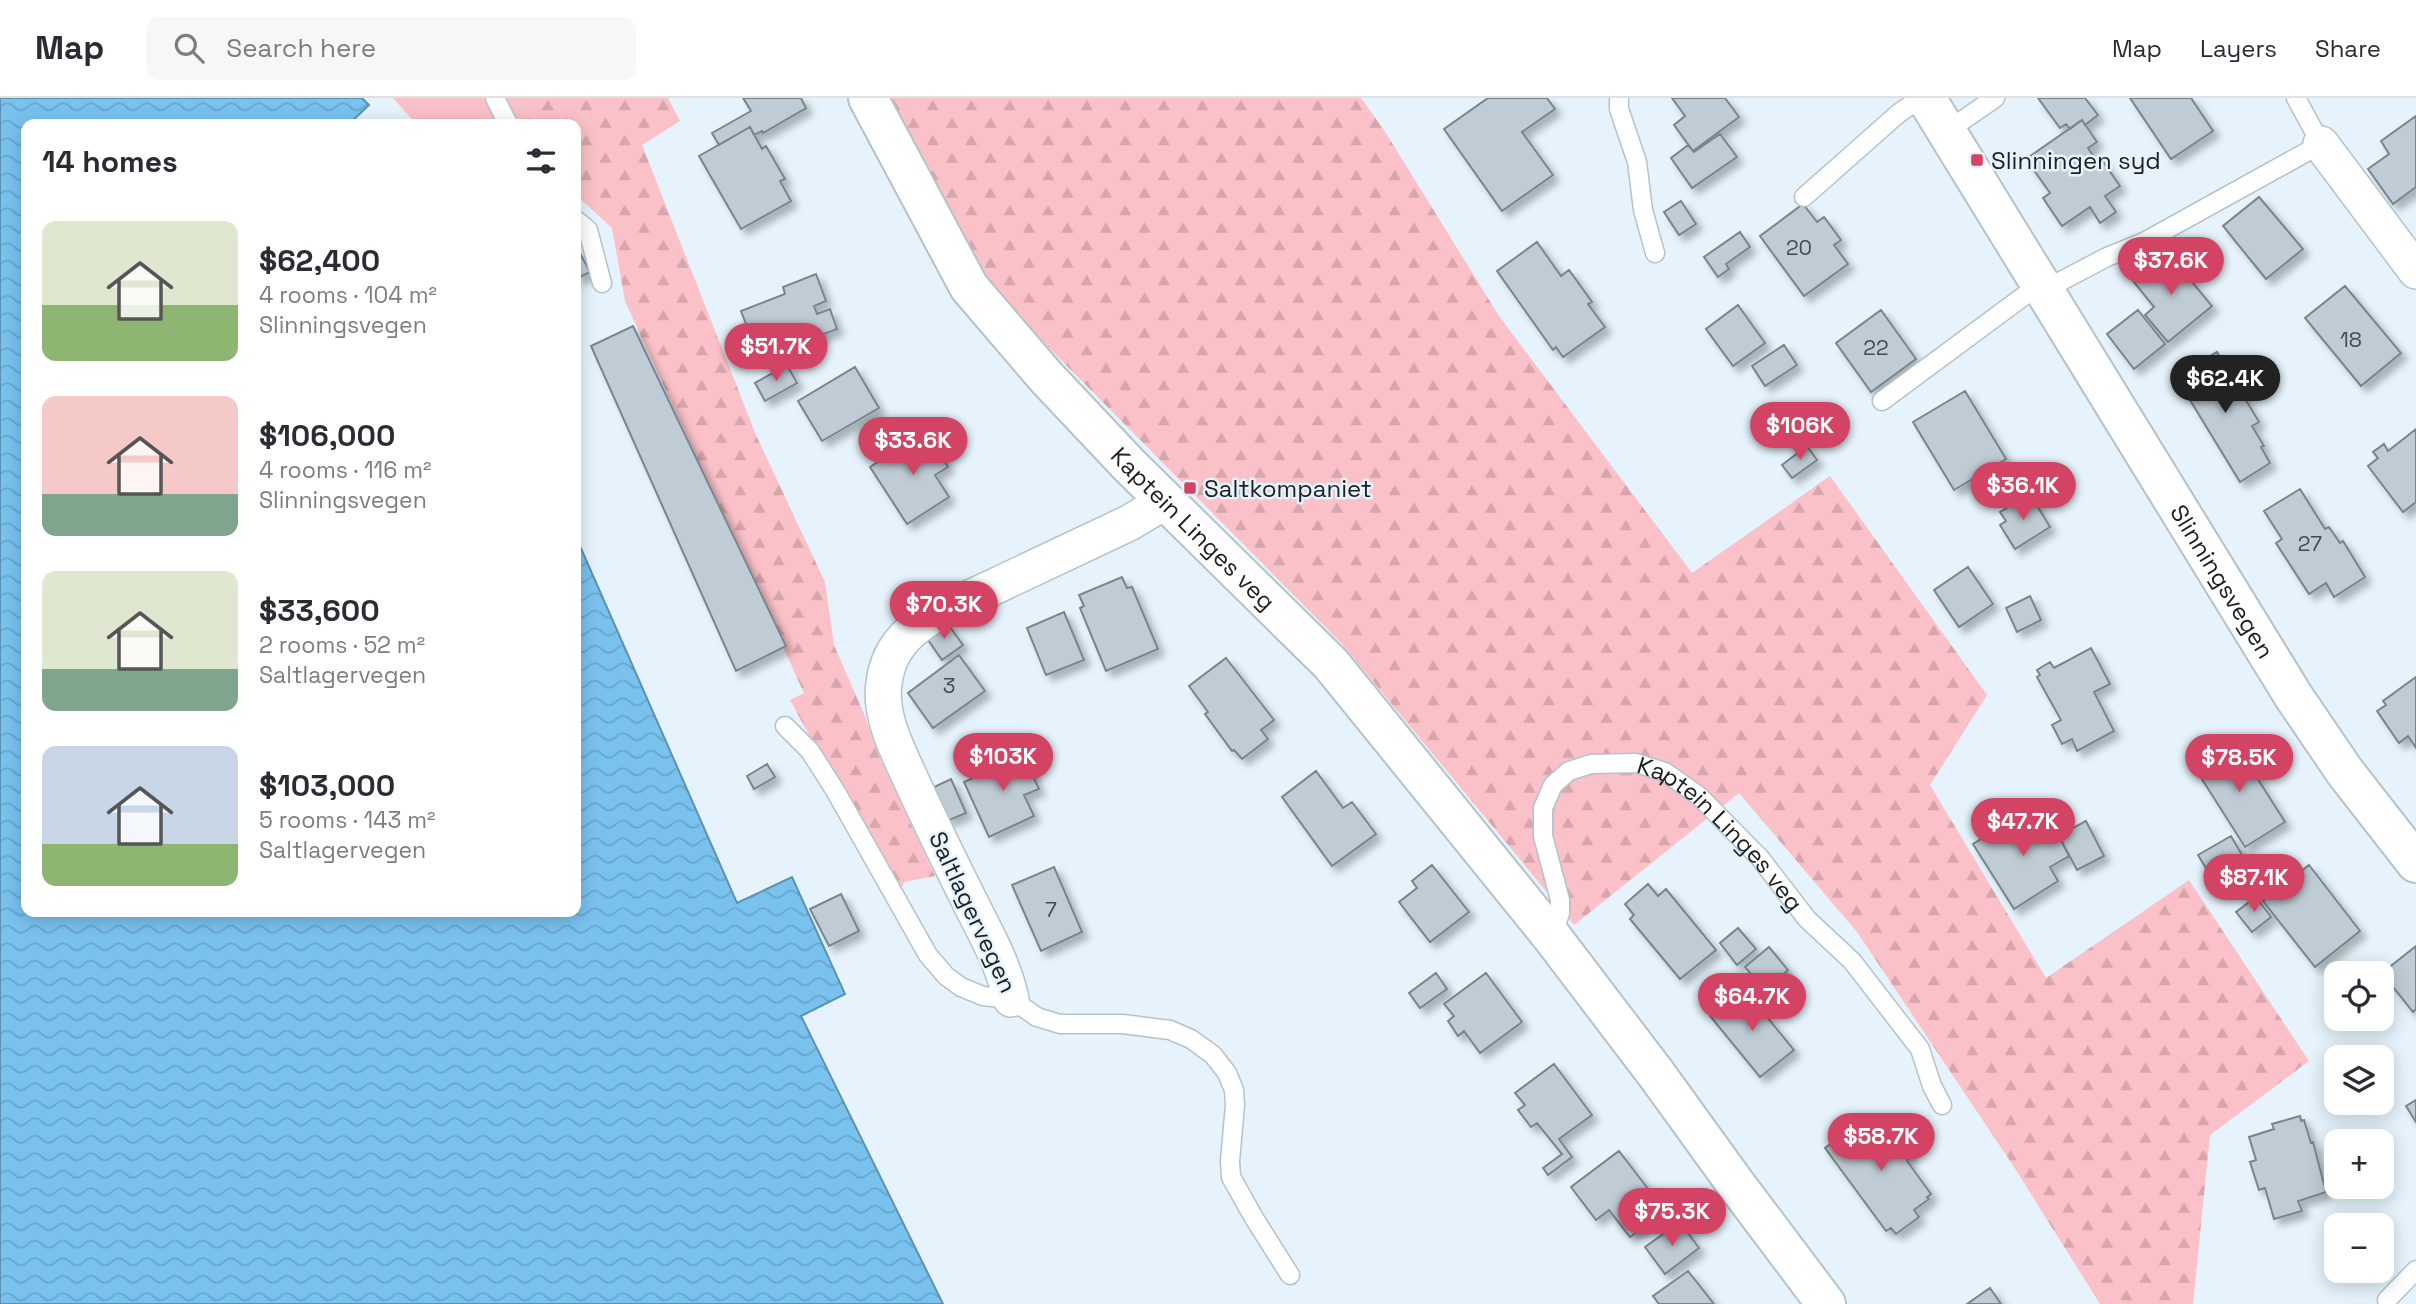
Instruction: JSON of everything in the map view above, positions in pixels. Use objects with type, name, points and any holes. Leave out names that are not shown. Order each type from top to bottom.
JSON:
[{"type":"street","name":"Kaptein Linges veg","points":[[868,98],[969,286],[1046,377],[1166,501],[1331,664],[1552,937],[1657,1074],[1826,1304]]},
{"type":"street","name":"Slinningsvegen","points":[[1923,98],[1947,131],[2046,289],[2294,697],[2345,772],[2411,848]]},
{"type":"street","points":[[2321,144],[2416,271]]},
{"type":"street","name":"Saltlagervegen","points":[[1011,999],[1006,973],[939,841],[890,730],[884,708],[883,684],[888,662],[898,643],[912,629],[932,616],[1129,523],[1166,501]]},
{"type":"lane","points":[[495,98],[506,119]]},
{"type":"lane","points":[[1619,98],[1619,109],[1637,162],[1643,211],[1655,253]]},
{"type":"lane","name":"Slinningsvegen","points":[[1804,197],[1899,113],[1923,98]]},
{"type":"lane","points":[[1947,131],[1995,98]]},
{"type":"lane","points":[[1882,401],[2028,293],[2046,289],[2106,257],[2144,242],[2321,144],[2296,98]]},
{"type":"lane","points":[[581,225],[587,230],[601,283]]},
{"type":"lane","points":[[785,726],[810,751],[836,792],[928,955],[946,976],[961,987],[982,996],[1011,999]]},
{"type":"lane","name":"Kaptein Linges veg","points":[[1552,937],[1560,913],[1560,900],[1544,836],[1543,808],[1553,785],[1569,771],[1591,764],[1636,763],[1665,772],[1707,805],[1760,858],[1807,919],[1852,961],[1920,1049],[1932,1086],[1942,1105]]},
{"type":"lane","name":"Saltlagervegen","points":[[1011,999],[1037,1017],[1060,1024],[1123,1024],[1170,1030],[1191,1038],[1213,1055],[1227,1073],[1234,1090],[1231,1177],[1290,1275]]},
{"type":"lane","points":[[2387,1300],[2416,1270]]},
{"type":"green space","points":[[393,98],[517,98],[528,119],[412,119]]},
{"type":"green space","points":[[517,98],[668,98],[680,121],[642,145],[756,435],[825,582],[834,645],[879,756],[935,876],[904,882],[898,898],[790,700],[804,693],[625,301],[612,228],[581,200],[581,119],[528,119]]},
{"type":"green space","points":[[891,98],[1361,98],[1384,130],[1499,316],[1692,573],[1830,476],[1987,695],[1930,785],[2046,978],[2189,880],[2309,1061],[2210,1135],[2193,1304],[2100,1304],[2014,1167],[1857,932],[1739,793],[1574,925],[1342,644],[984,279]]},
{"type":"water","points":[[0,98],[362,98],[369,105],[354,119],[21,119],[21,917],[581,917],[581,548],[737,903],[792,877],[845,994],[801,1016],[943,1304],[0,1304]]},
{"type":"building","points":[[743,98],[801,98],[806,108],[763,133],[762,131],[754,135],[750,127],[719,145],[712,133],[751,111]]},
{"type":"building","points":[[1488,98],[1547,98],[1555,109],[1522,132],[1553,175],[1502,211],[1444,129]]},
{"type":"building","points":[[1672,98],[1725,98],[1739,117],[1693,151],[1674,125],[1685,116]]},
{"type":"building","points":[[2038,98],[2085,98],[2098,115],[2085,125],[2082,120],[2070,129],[2066,124],[2060,128]]},
{"type":"building","points":[[2130,98],[2191,98],[2213,131],[2171,159]]},
{"type":"building","points":[[2416,116],[2416,187],[2393,204],[2368,169],[2389,154],[2381,141]]},
{"type":"building","points":[[2082,120],[2097,142],[2088,148],[2098,163],[2102,160],[2120,186],[2105,196],[2116,212],[2100,223],[2090,207],[2062,226],[2043,198],[2050,193],[2026,159]]},
{"type":"building","points":[[750,127],[762,149],[766,146],[785,179],[780,181],[791,201],[741,229],[699,156]]},
{"type":"building","points":[[1720,134],[1737,157],[1692,188],[1671,158],[1688,145],[1694,152]]},
{"type":"building","points":[[2259,197],[2303,249],[2266,279],[2223,226]]},
{"type":"building","points":[[1681,201],[1696,224],[1679,235],[1664,212]]},
{"type":"building","points":[[1803,204],[1817,222],[1824,217],[1841,240],[1834,245],[1848,264],[1804,296],[1760,236]]},
{"type":"building","points":[[1740,232],[1750,247],[1726,264],[1729,269],[1718,277],[1704,257]]},
{"type":"building","points":[[1537,242],[1561,276],[1569,270],[1592,302],[1588,304],[1605,327],[1563,357],[1556,347],[1553,350],[1497,271]]},
{"type":"building","points":[[2168,253],[2212,306],[2168,342],[2145,315],[2154,307],[2133,281]]},
{"type":"building","points":[[581,255],[590,272],[581,276]]},
{"type":"building","points":[[816,274],[826,301],[814,306],[817,314],[830,309],[837,329],[781,350],[773,331],[752,339],[741,311],[785,294],[783,287]]},
{"type":"building","points":[[2345,286],[2401,353],[2361,386],[2305,318]]},
{"type":"building","points":[[1738,305],[1765,343],[1733,366],[1706,329]]},
{"type":"building","points":[[1881,310],[1916,359],[1871,392],[1836,343]]},
{"type":"building","points":[[2138,310],[2165,344],[2134,369],[2107,334]]},
{"type":"building","points":[[633,326],[786,646],[736,671],[591,346]]},
{"type":"building","points":[[1784,345],[1797,365],[1765,386],[1752,366]]},
{"type":"building","points":[[2217,352],[2259,422],[2252,426],[2270,463],[2240,482],[2176,377]]},
{"type":"building","points":[[787,365],[797,383],[765,401],[755,383]]},
{"type":"building","points":[[855,367],[879,408],[822,441],[798,401]]},
{"type":"building","points":[[1965,391],[2006,459],[1954,490],[1913,422]]},
{"type":"building","points":[[2416,429],[2416,502],[2403,512],[2368,466],[2378,458],[2373,452],[2384,444],[2388,451]]},
{"type":"building","points":[[926,431],[948,467],[935,475],[949,497],[907,524],[870,467]]},
{"type":"building","points":[[1807,446],[1817,460],[1792,478],[1782,465]]},
{"type":"building","points":[[2300,489],[2325,529],[2329,527],[2340,543],[2343,541],[2365,577],[2334,597],[2326,583],[2309,594],[2276,543],[2282,539],[2264,511]]},
{"type":"building","points":[[2030,494],[2050,527],[2015,549],[2000,525],[2006,521],[2000,512]]},
{"type":"building","points":[[1968,567],[1993,604],[1959,627],[1934,590]]},
{"type":"building","points":[[1122,577],[1127,588],[1132,587],[1158,649],[1106,671],[1080,608],[1084,606],[1079,595]]},
{"type":"building","points":[[2030,596],[2041,620],[2017,632],[2006,608]]},
{"type":"building","points":[[1064,612],[1084,660],[1046,675],[1027,628]]},
{"type":"building","points":[[947,623],[963,645],[942,660],[926,637]]},
{"type":"building","points":[[2091,648],[2110,684],[2094,692],[2114,731],[2077,751],[2072,739],[2062,744],[2052,725],[2061,720],[2037,677],[2040,675],[2037,670],[2050,662],[2054,668]]},
{"type":"building","points":[[959,655],[985,691],[933,728],[908,693]]},
{"type":"building","points":[[1226,658],[1274,720],[1261,730],[1268,739],[1242,759],[1232,751],[1205,714],[1208,712],[1189,686]]},
{"type":"building","points":[[2416,677],[2416,748],[2408,736],[2399,743],[2377,711],[2386,705],[2383,701]]},
{"type":"building","points":[[2233,740],[2285,822],[2245,847],[2193,765]]},
{"type":"building","points":[[1019,746],[1039,789],[1024,795],[1034,816],[989,837],[964,782],[998,767],[994,758]]},
{"type":"building","points":[[767,764],[775,777],[754,789],[747,776]]},
{"type":"building","points":[[1316,771],[1343,808],[1352,802],[1376,834],[1332,866],[1282,797]]},
{"type":"building","points":[[951,779],[966,813],[947,821],[932,788]]},
{"type":"building","points":[[2048,815],[2069,856],[2050,867],[2058,881],[2014,909],[1973,844],[2017,816],[2026,829]]},
{"type":"building","points":[[2086,821],[2104,856],[2077,870],[2059,836]]},
{"type":"building","points":[[2231,836],[2250,869],[2218,888],[2198,855]]},
{"type":"building","points":[[1432,865],[1469,912],[1430,942],[1399,902],[1417,888],[1412,881]]},
{"type":"building","points":[[2309,865],[2360,931],[2315,967],[2263,901]]},
{"type":"building","points":[[1054,867],[1082,932],[1041,951],[1012,885]]},
{"type":"building","points":[[1648,884],[1658,896],[1666,889],[1716,950],[1680,979],[1630,919],[1634,915],[1625,904]]},
{"type":"building","points":[[841,894],[859,931],[829,946],[810,909]]},
{"type":"building","points":[[2256,897],[2271,917],[2252,932],[2236,912]]},
{"type":"building","points":[[1738,928],[1756,949],[1737,965],[1720,943]]},
{"type":"building","points":[[2416,946],[2416,1009],[2413,1012],[2394,988],[2394,963]]},
{"type":"building","points":[[1769,947],[1788,970],[1764,990],[1745,967]]},
{"type":"building","points":[[1436,973],[1447,989],[1420,1008],[1409,993]]},
{"type":"building","points":[[1486,973],[1522,1022],[1480,1053],[1464,1031],[1458,1036],[1448,1021],[1454,1016],[1444,1004]]},
{"type":"building","points":[[1744,989],[1794,1050],[1760,1077],[1710,1016]]},
{"type":"building","points":[[1554,1064],[1592,1115],[1559,1139],[1572,1157],[1548,1175],[1543,1168],[1562,1154],[1537,1123],[1531,1127],[1518,1110],[1525,1105],[1515,1093]]},
{"type":"building","points":[[2416,1100],[2416,1122],[2406,1106]]},
{"type":"building","points":[[1868,1116],[1870,1119],[1874,1116],[1884,1130],[1894,1128],[1911,1152],[1907,1161],[1931,1194],[1927,1197],[1929,1199],[1914,1210],[1919,1217],[1896,1234],[1891,1228],[1886,1231],[1825,1148]]},
{"type":"building","points":[[2300,1116],[2301,1121],[2304,1120],[2324,1184],[2324,1193],[2298,1201],[2302,1211],[2274,1219],[2265,1188],[2259,1190],[2250,1162],[2256,1160],[2249,1137],[2274,1129],[2272,1124]]},
{"type":"building","points":[[1619,1151],[1665,1211],[1630,1237],[1609,1210],[1596,1220],[1571,1187]]},
{"type":"building","points":[[1680,1222],[1699,1248],[1665,1274],[1645,1247]]},
{"type":"building","points":[[1688,1271],[1714,1304],[1659,1304],[1653,1296]]},
{"type":"building","points":[[1990,1288],[2001,1304],[1967,1304]]},
{"type":"place","name":"Slinningen syd","points":[[1977,160]]},
{"type":"place","name":"Saltkompaniet","points":[[1190,488]]}]
